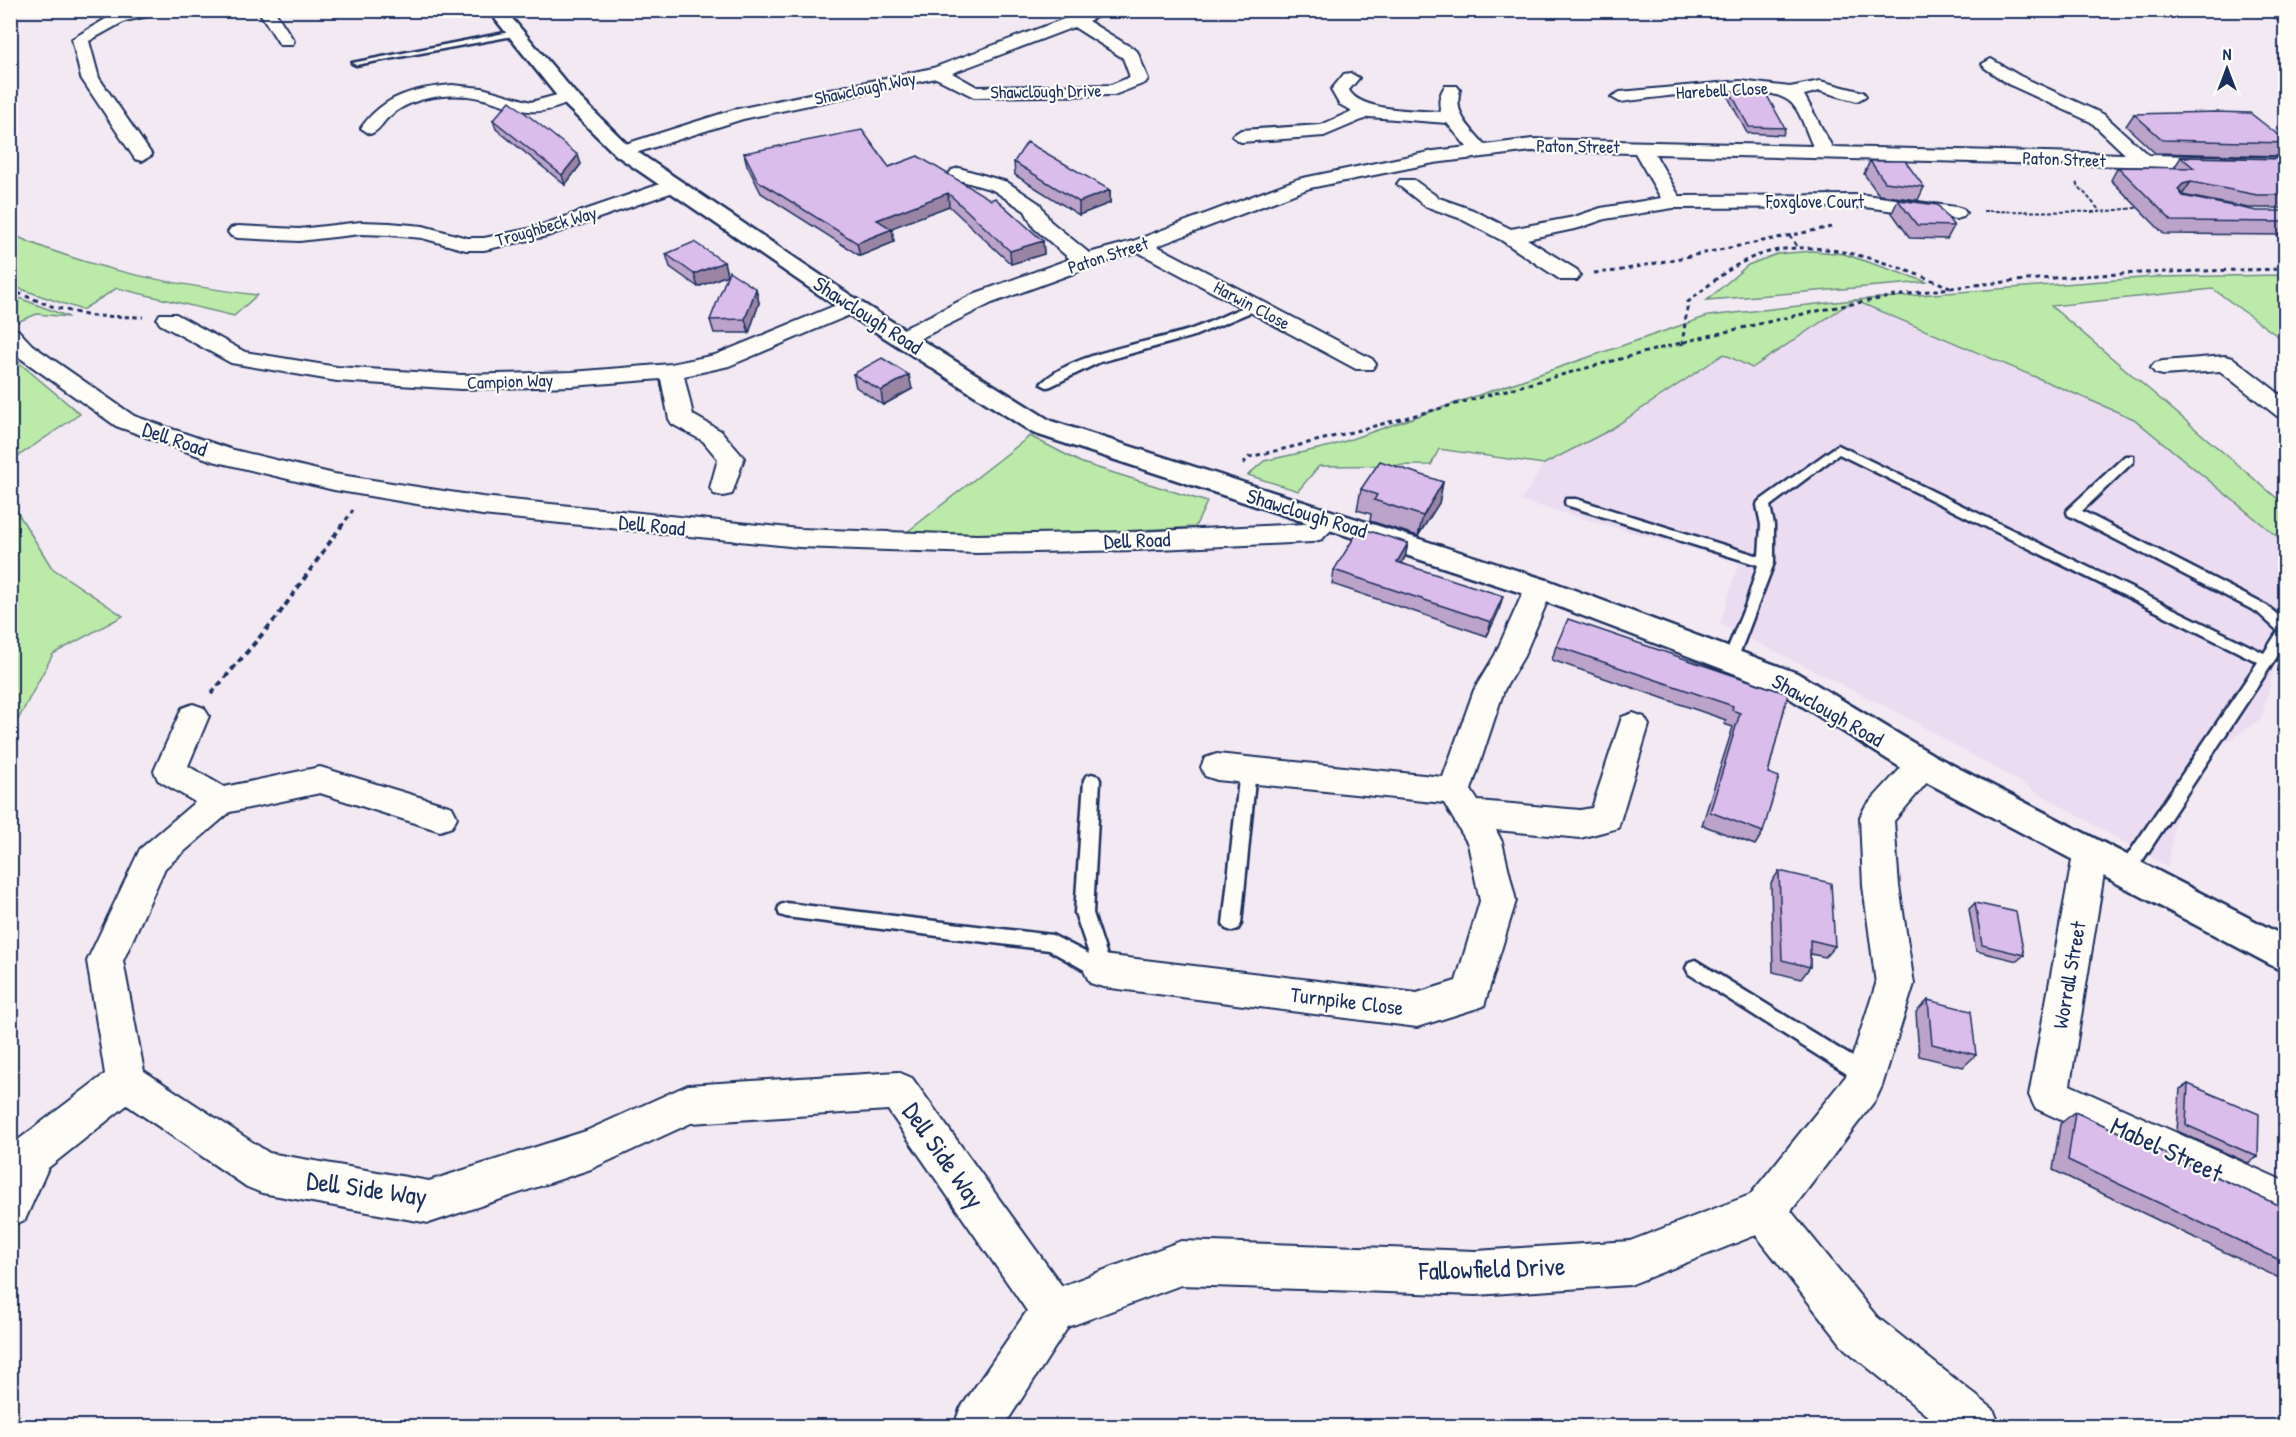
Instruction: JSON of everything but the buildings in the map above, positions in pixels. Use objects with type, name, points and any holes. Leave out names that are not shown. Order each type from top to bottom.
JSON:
[{"type":"main road","name":"Shawclough Road","points":[[496,10],[568,97],[623,151],[851,306],[1042,427],[1539,588],[1786,681],[1923,765],[2090,855],[2286,956]]},
{"type":"street","points":[[142,155],[90,78],[80,39],[120,18],[156,10]]},
{"type":"street","points":[[266,10],[286,41]]},
{"type":"street","name":"Shawclough Way","points":[[623,151],[739,114],[938,72],[1104,10]]},
{"type":"street","name":"Shawclough Drive","points":[[938,72],[974,92],[1114,90],[1139,79],[1131,55],[1076,21]]},
{"type":"street","points":[[1991,64],[2014,80],[2097,118],[2145,162]]},
{"type":"street","points":[[1350,78],[1340,90],[1345,100],[1367,111],[1453,118]]},
{"type":"street","points":[[1788,93],[1820,86],[1857,96]]},
{"type":"street","name":"Harebell Close","points":[[1620,97],[1639,88],[1776,87],[1797,98],[1825,152]]},
{"type":"street","points":[[370,128],[377,114],[420,93],[448,90],[481,93],[535,108],[568,97]]},
{"type":"street","points":[[1452,90],[1447,103],[1453,118],[1480,151]]},
{"type":"street","points":[[1240,136],[1324,130],[1367,111]]},
{"type":"street","points":[[2097,118],[2121,118]]},
{"type":"street","name":"Paton Street","points":[[903,338],[984,298],[1085,261],[1140,245],[1305,183],[1434,157],[1480,151],[1532,145],[2286,164]]},
{"type":"street","points":[[1641,147],[1673,202]]},
{"type":"street","points":[[959,174],[1000,186],[1033,208],[1041,224],[1085,261]]},
{"type":"street","points":[[1407,184],[1432,202],[1466,214],[1508,236],[1569,275]]},
{"type":"street","name":"Troughbeck Way","points":[[238,232],[299,235],[361,228],[423,232],[466,244],[506,241],[672,186]]},
{"type":"street","name":"Foxglove Court","points":[[1508,236],[1579,222],[1601,214],[1673,202],[1861,201],[1956,213]]},
{"type":"street","points":[[272,233],[289,218]]},
{"type":"street","name":"Harwin Close","points":[[1140,245],[1364,364]]},
{"type":"street","name":"Campion Way","points":[[168,319],[239,358],[337,374],[461,382],[572,379],[672,370],[721,361],[851,306]]},
{"type":"street","name":"Dell Road","points":[[10,335],[24,350],[125,421],[222,455],[369,488],[494,508],[799,538],[977,544],[1136,541],[1312,533],[1328,519]]},
{"type":"street","points":[[2163,368],[2225,363],[2286,411]]},
{"type":"street","points":[[672,370],[681,419],[712,436],[731,458],[723,488]]},
{"type":"street","points":[[1461,802],[1489,690],[1509,656],[1539,588]]},
{"type":"street","points":[[192,716],[170,771],[219,801]]},
{"type":"street","points":[[1233,768],[1461,802],[1580,824],[1606,818],[1633,724]]},
{"type":"street","points":[[1923,765],[1877,817],[1881,886],[1895,984],[1866,1075],[1862,1086],[1764,1211],[1861,1333],[1969,1424]]},
{"type":"street","points":[[10,1205],[33,1154],[126,1082],[105,961],[152,859],[219,801],[320,780],[440,817]]},
{"type":"street","name":"Turnpike Close","points":[[1103,971],[1417,1010],[1471,994],[1498,901],[1485,842],[1461,802]]},
{"type":"street","name":"Worrall Street","points":[[2049,1095],[2090,855]]},
{"type":"street","name":"Dell Side Way","points":[[126,1082],[262,1172],[429,1202],[591,1149],[688,1104],[898,1091],[1053,1311]]},
{"type":"street","name":"Mabel Street","points":[[2049,1095],[2286,1204]]},
{"type":"street","name":"Fallowfield Drive","points":[[1053,1311],[1181,1263],[1476,1273],[1630,1263],[1764,1211]]},
{"type":"street","points":[[977,1426],[1053,1311]]},
{"type":"lane","points":[[2271,10],[2286,24]]},
{"type":"lane","points":[[356,63],[515,33]]},
{"type":"lane","points":[[1047,384],[1084,362],[1182,336],[1254,307]]},
{"type":"lane","points":[[1730,660],[1767,563],[1769,542],[1763,505],[1838,449],[2266,660]]},
{"type":"lane","points":[[2125,873],[2286,631],[2262,609],[2073,512],[2129,459]]},
{"type":"lane","points":[[1571,502],[1767,563]]},
{"type":"lane","points":[[1232,924],[1233,768]]},
{"type":"lane","points":[[1092,780],[1084,913],[1103,971]]},
{"type":"lane","points":[[786,910],[1052,943],[1103,971]]},
{"type":"lane","points":[[1695,968],[1866,1075]]},
{"type":"path","points":[[1569,275],[1617,271],[1842,224],[1858,216],[1861,201]]},
{"type":"path","points":[[1956,213],[1971,211],[2100,212],[2147,207]]},
{"type":"path","points":[[1789,236],[1800,250]]},
{"type":"path","points":[[1682,345],[1688,302],[1749,258],[1774,251],[1842,251],[1951,288]]},
{"type":"path","points":[[1224,487],[1249,456],[1328,440],[1682,345],[1867,301],[1951,288],[2151,272],[2286,269]]},
{"type":"path","points":[[10,290],[54,307],[90,316],[168,319]]},
{"type":"path","points":[[192,716],[278,617],[369,488]]},
{"type":"shaded area","points":[[1854,300],[2134,419],[2285,543],[2285,628],[2261,719],[2183,770],[2168,867],[1899,713],[1720,624],[1739,562],[1521,501],[1544,464],[1608,431],[1725,354],[1753,367]]},
{"type":"green space","points":[[11,234],[71,257],[131,274],[257,295],[234,316],[117,288],[82,310],[18,288],[11,282]]},
{"type":"green space","points":[[1813,251],[1844,254],[1927,282],[1707,300],[1748,265],[1777,254]]},
{"type":"green space","points":[[2285,275],[2285,337],[2280,338],[2213,289],[2051,306],[2285,505],[2285,543],[2134,419],[1854,300],[2155,277]]},
{"type":"green space","points":[[11,295],[69,317],[37,314],[17,322],[11,316]]},
{"type":"green space","points":[[1854,300],[1752,368],[1724,354],[1608,431],[1544,464],[1439,449],[1431,465],[1319,466],[1298,491],[1248,475],[1264,461],[1331,446],[1708,316]]},
{"type":"green space","points":[[10,355],[80,414],[11,461],[10,461]]},
{"type":"green space","points":[[1030,436],[1082,463],[1207,502],[1195,527],[1051,534],[907,532]]},
{"type":"green space","points":[[11,502],[52,568],[123,616],[53,654],[11,733]]}]
